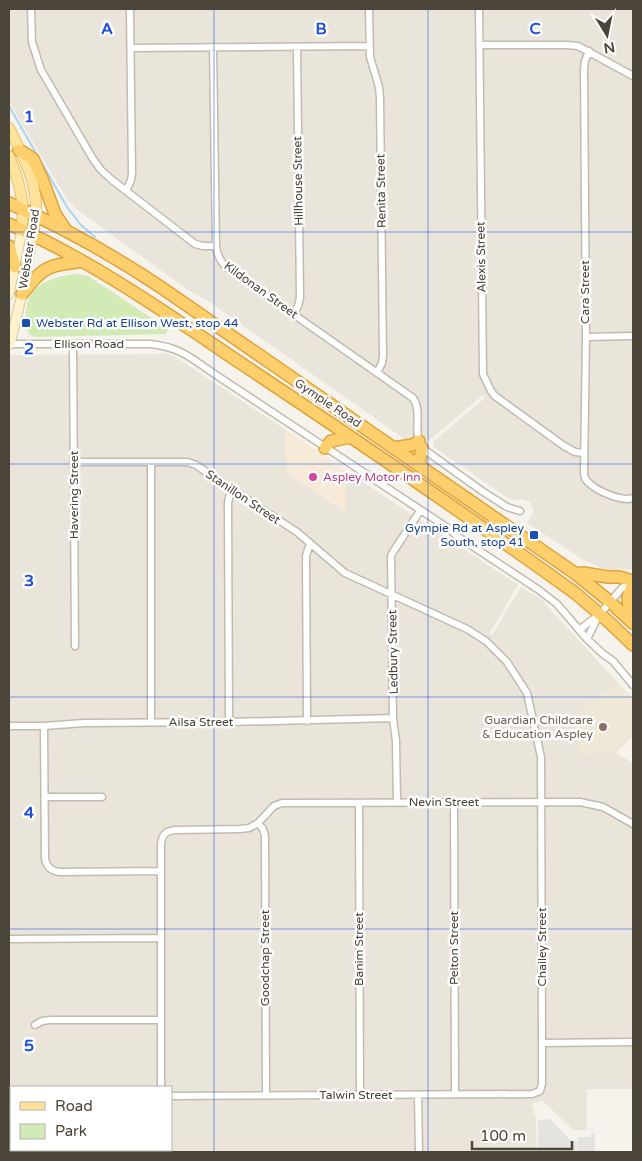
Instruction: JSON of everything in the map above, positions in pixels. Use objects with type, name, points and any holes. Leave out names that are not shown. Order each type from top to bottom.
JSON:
[{"type":"highway","points":[[19,150],[33,159],[55,214],[66,231]]},
{"type":"highway","name":"Gympie Road","points":[[9,203],[102,250],[143,276],[576,574],[632,622]]},
{"type":"highway","name":"Gympie Road","points":[[9,224],[82,261],[152,303],[575,593],[633,645]]},
{"type":"highway","points":[[9,246],[15,267]]},
{"type":"highway","points":[[22,294],[37,276],[46,269],[82,261]]},
{"type":"highway","points":[[325,448],[331,441],[350,437]]},
{"type":"highway","points":[[394,448],[420,444],[419,466]]},
{"type":"highway","points":[[576,574],[584,573],[608,578],[619,577],[633,582],[628,597],[632,622]]},
{"type":"main road","name":"Webster Road","points":[[9,128],[30,173],[35,197],[36,215],[22,294],[9,344]]},
{"type":"main road","name":"Webster Road","points":[[9,156],[16,176],[23,209],[22,230],[9,294]]},
{"type":"street","name":"Kildonan Street","points":[[31,9],[32,42],[44,77],[97,165],[106,176],[195,244],[216,246],[219,258],[226,267],[409,395],[417,406],[420,444]]},
{"type":"street","points":[[126,191],[132,174],[130,9]]},
{"type":"street","name":"Renita Street","points":[[369,9],[370,57],[380,98],[383,356],[377,373]]},
{"type":"street","name":"Alexis Street","points":[[479,9],[483,374],[495,396],[564,446],[575,452],[584,453]]},
{"type":"street","points":[[479,45],[578,46],[633,76]]},
{"type":"street","points":[[131,48],[369,46]]},
{"type":"street","name":"Hillhouse Street","points":[[294,314],[300,298],[296,47]]},
{"type":"street","points":[[213,48],[216,246]]},
{"type":"street","name":"Cara Street","points":[[589,51],[584,69],[586,337],[584,476],[588,483],[618,498],[633,498]]},
{"type":"street","points":[[586,337],[633,336]]},
{"type":"street","name":"Ellison Road","points":[[9,344],[150,344],[168,346],[190,356],[325,448]]},
{"type":"street","name":"Havering Street","points":[[73,345],[75,646]]},
{"type":"street","points":[[420,444],[499,502],[510,509],[520,511]]},
{"type":"street","points":[[325,448],[539,590],[557,604],[587,639],[613,661],[633,685]]},
{"type":"street","name":"Stanillon Street","points":[[74,462],[188,462],[196,465],[297,532],[345,573],[392,595]]},
{"type":"street","points":[[151,462],[152,722]]},
{"type":"street","points":[[229,722],[228,503],[231,489]]},
{"type":"street","name":"Ledbury Street","points":[[397,802],[396,741],[393,718],[392,552],[420,511]]},
{"type":"street","points":[[307,721],[306,556],[310,543]]},
{"type":"street","points":[[587,639],[609,601],[622,588],[633,582]]},
{"type":"street","name":"Chailey Street","points":[[392,595],[467,629],[486,641],[507,662],[527,693],[541,757],[542,1084],[540,1091]]},
{"type":"street","points":[[579,630],[600,614]]},
{"type":"street","name":"Ailsa Street","points":[[9,726],[393,718]]},
{"type":"street","points":[[44,726],[44,859],[47,866],[58,872],[160,871]]},
{"type":"street","points":[[45,797],[102,797]]},
{"type":"street","name":"Pelton Street","points":[[454,802],[455,1093]]},
{"type":"street","name":"Nevin Street","points":[[258,823],[274,806],[282,803],[580,802],[604,807],[633,824]]},
{"type":"street","name":"Banim Street","points":[[359,803],[360,1094]]},
{"type":"street","points":[[161,1086],[160,843],[167,831],[240,829],[249,828],[258,823]]},
{"type":"street","name":"Goodchap Street","points":[[258,823],[265,836],[266,1095]]},
{"type":"street","points":[[9,939],[161,938]]},
{"type":"street","points":[[35,1025],[42,1021],[50,1020],[161,1020]]},
{"type":"street","points":[[542,1043],[633,1042]]},
{"type":"street","name":"Talwin Street","points":[[172,1096],[532,1094],[540,1091]]},
{"type":"street","points":[[418,1095],[419,1152]]},
{"type":"shaded area","points":[[9,9],[633,9],[633,569],[613,570],[602,568],[582,559],[527,523],[533,513],[530,502],[521,499],[509,499],[434,447],[433,442],[485,398],[483,395],[428,441],[426,438],[410,436],[406,440],[208,301],[191,292],[76,209],[68,201],[9,102]]},
{"type":"shaded area","points":[[167,354],[174,356],[286,430],[286,473],[345,512],[345,470],[518,585],[489,634],[492,635],[521,587],[541,599],[618,683],[570,718],[606,750],[616,753],[633,763],[633,1089],[587,1089],[587,1130],[573,1130],[542,1100],[532,1104],[536,1118],[537,1152],[9,1152],[9,355]]},
{"type":"shaded area","points":[[286,430],[345,470],[345,512],[286,473]]},
{"type":"shaded area","name":"Guardian Childcare & Education Aspley","points":[[618,683],[633,699],[633,736],[616,753],[606,750],[582,756],[570,718]]},
{"type":"shaded area","points":[[550,1119],[571,1141],[577,1141],[577,1152],[538,1152],[538,1120]]},
{"type":"shaded area","points":[[595,1133],[595,1152],[578,1152],[578,1137],[590,1137]]},
{"type":"green space","points":[[76,274],[88,276],[168,329],[166,334],[35,337],[30,335],[26,323],[26,315],[30,296],[41,284],[49,280]]},
{"type":"waterway","points":[[9,106],[67,207],[81,225],[95,237]]},
{"type":"place","name":"Webster Rd at Ellison West, stop 44","points":[[26,323]]},
{"type":"place","name":"Aspley Motor Inn","points":[[313,477]]},
{"type":"place","name":"Gympie Rd at Aspley South, stop 41","points":[[534,535]]},
{"type":"place","name":"Guardian Childcare & Education Aspley","points":[[603,727]]}]
